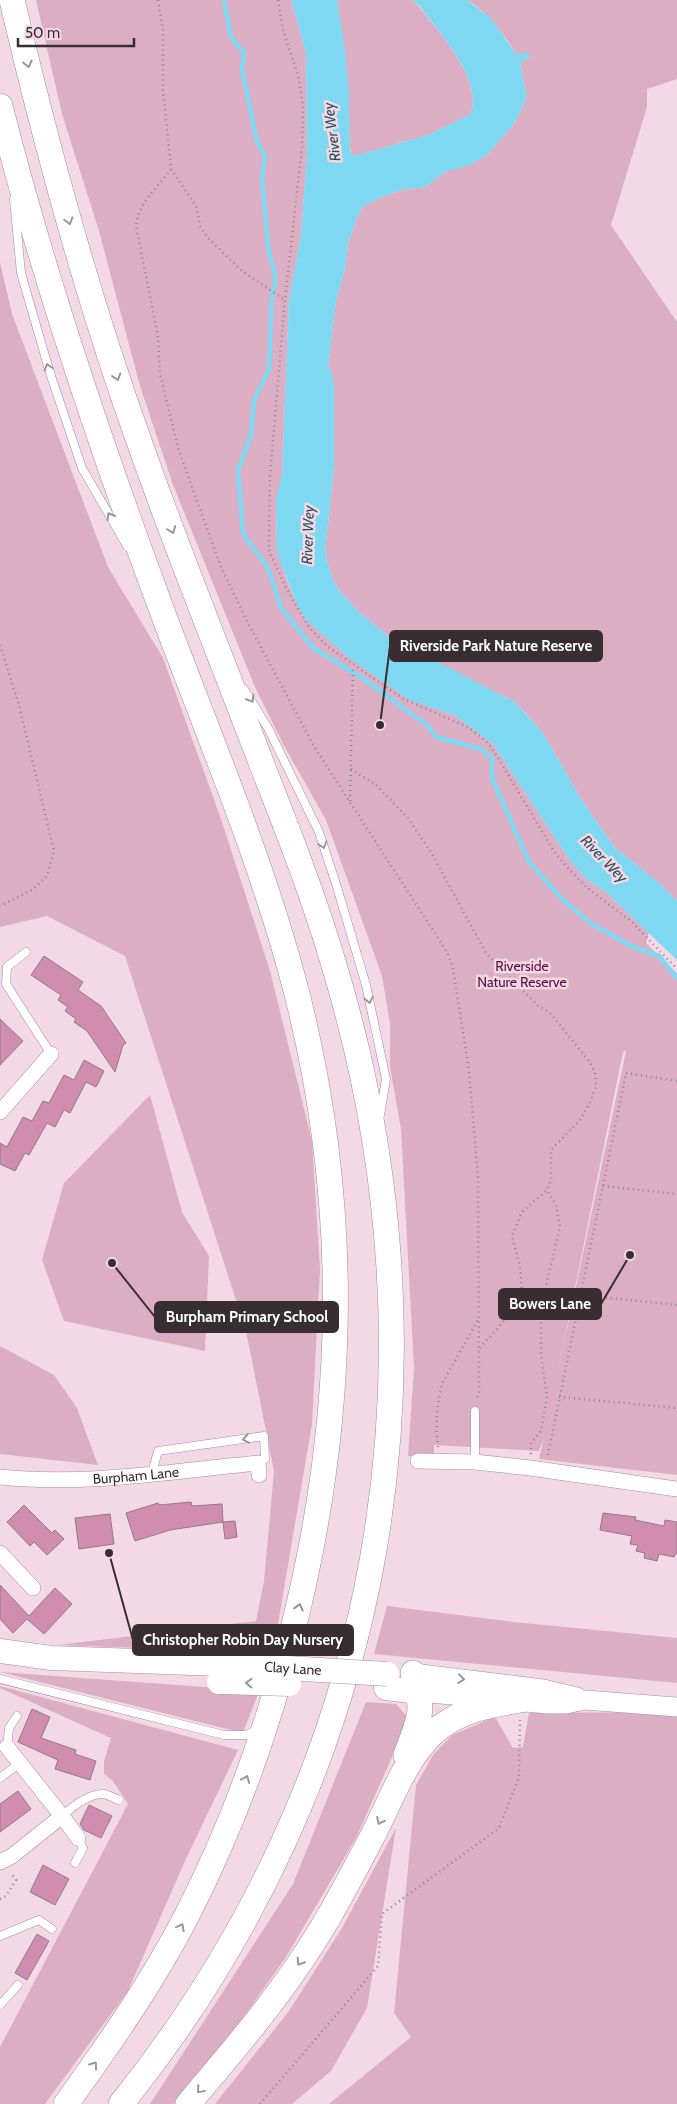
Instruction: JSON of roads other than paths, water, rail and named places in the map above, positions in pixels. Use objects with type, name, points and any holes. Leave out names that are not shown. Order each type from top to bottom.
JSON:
[{"type":"highway","points":[[12,0],[50,154],[87,285],[138,438],[303,872],[334,963],[358,1055],[375,1139],[387,1224],[391,1288],[392,1366],[389,1433],[381,1507],[370,1575],[354,1643],[334,1712],[310,1780],[251,1909],[183,2020],[121,2104]]},
{"type":"highway","points":[[0,106],[58,312],[116,486],[227,777],[280,933],[309,1046],[323,1124],[332,1202],[336,1262],[333,1395],[318,1522],[306,1579],[266,1726],[216,1854],[186,1917],[132,2009],[66,2104]]},
{"type":"highway","points":[[401,1777],[406,1754],[418,1726],[421,1704],[416,1683]]},
{"type":"highway","points":[[188,2104],[254,2026],[300,1964],[351,1877],[401,1777],[421,1747],[431,1735],[447,1722],[484,1706],[521,1700]]},
{"type":"main road","name":"Clay Lane","points":[[0,1651],[51,1658],[220,1673]]},
{"type":"main road","name":"Clay Lane","points":[[0,1663],[416,1683]]},
{"type":"street","points":[[0,1112],[51,1054]]},
{"type":"street","points":[[418,1461],[475,1462],[677,1489]]},
{"type":"street","name":"Burpham Lane","points":[[0,1477],[36,1481],[152,1473],[258,1469]]},
{"type":"street","points":[[0,1554],[33,1588]]},
{"type":"street","name":"Clay Lane","points":[[416,1683],[521,1700],[566,1704],[585,1700],[677,1707]]},
{"type":"street","name":"Clay Lane","points":[[416,1683],[543,1689],[570,1694],[585,1700]]},
{"type":"street","points":[[3,1747],[20,1763],[78,1838]]},
{"type":"street","points":[[2,1861],[12,1856],[62,1816]]},
{"type":"lane","points":[[8,136],[12,184]]},
{"type":"lane","points":[[13,194],[21,273],[50,373],[82,468],[160,604]]},
{"type":"lane","points":[[26,952],[7,967],[6,984],[51,1054]]},
{"type":"lane","points":[[475,1411],[475,1462]]},
{"type":"lane","points":[[152,1473],[158,1451],[264,1436],[264,1459],[258,1469]]},
{"type":"lane","points":[[0,1679],[224,1735],[246,1735],[266,1726]]},
{"type":"lane","points":[[3,1747],[9,1728],[17,1716]]},
{"type":"lane","points":[[0,1778],[20,1763]]},
{"type":"lane","points":[[62,1816],[74,1806],[92,1797],[104,1794],[119,1800]]},
{"type":"lane","points":[[75,1863],[83,1848],[78,1838]]},
{"type":"lane","points":[[0,1936],[39,1920],[52,1929]]},
{"type":"lane","points":[[0,2004],[18,1985]]},
{"type":"water","name":"River Wey","points":[[291,0],[337,0],[345,49],[349,92],[350,152],[355,156],[428,135],[471,114],[473,100],[465,71],[457,56],[419,5],[411,0],[467,0],[491,18],[516,54],[529,53],[530,57],[520,63],[526,93],[525,102],[514,124],[487,155],[470,165],[445,172],[426,187],[401,190],[379,198],[362,207],[359,213],[348,243],[346,264],[336,301],[328,368],[332,372],[334,387],[334,467],[325,552],[332,578],[339,590],[357,610],[388,636],[515,702],[543,733],[581,799],[615,848],[656,880],[677,901],[677,960],[607,893],[586,879],[571,862],[493,744],[454,715],[409,700],[349,658],[306,620],[297,605],[277,553],[276,499],[282,475],[289,300],[301,235],[307,153],[306,53]]},
{"type":"waterway","points":[[224,0],[231,37],[244,53],[242,69],[257,142],[265,156],[262,177],[268,247],[276,278],[272,293],[269,369],[254,401],[251,435],[238,470],[243,534],[268,568],[281,608],[313,648],[361,677],[428,726],[436,737],[481,749],[492,758],[492,778],[529,862],[565,902],[592,924],[633,947],[659,956],[677,978]]},
{"type":"place","name":"Riverside Park Nature Reserve","points":[[380,725]]},
{"type":"place","name":"Bowers Lane","points":[[630,1255]]},
{"type":"place","name":"Burpham Primary School","points":[[112,1263]]},
{"type":"place","name":"Christopher Robin Day Nursery","points":[[109,1553]]},
{"type":"park label","name":"Riverside Nature Reserve","points":[[522,974]]}]
